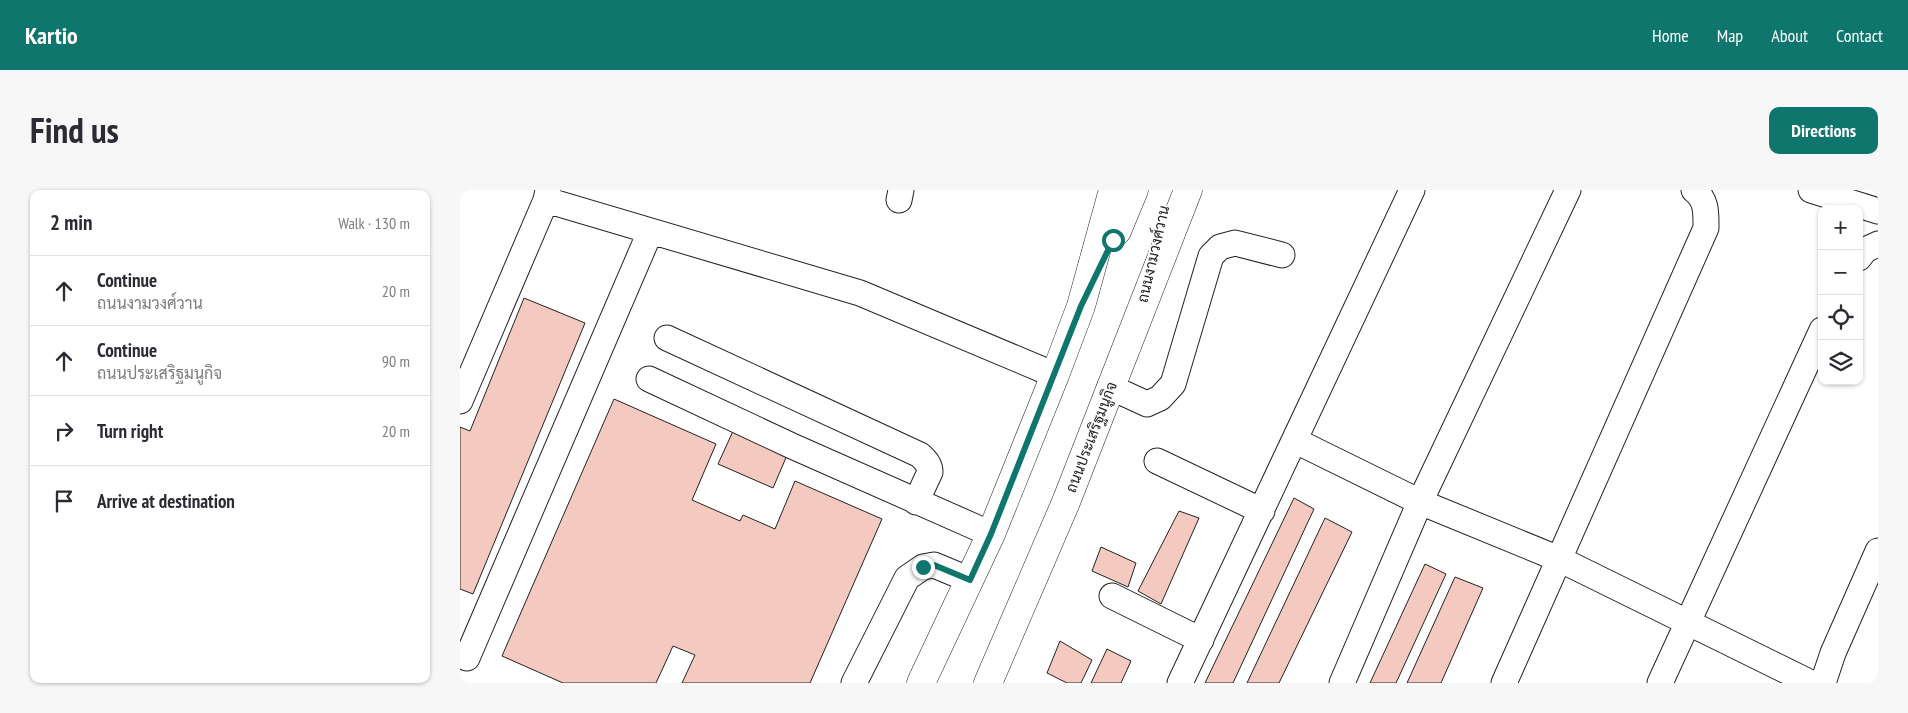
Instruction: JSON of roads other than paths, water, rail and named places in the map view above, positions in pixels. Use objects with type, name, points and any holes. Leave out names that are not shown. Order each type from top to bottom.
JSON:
[{"type":"main road","points":[[1081,306],[1113,190]]},
{"type":"main road","points":[[921,683],[991,534],[1081,306],[1113,240],[1134,190]]},
{"type":"main road","name":"ถนนงามวงศ์วาน","points":[[1139,318],[1152,246],[1168,190]]},
{"type":"main road","name":"ถนนประเสริฐมนูกิจ","points":[[988,683],[1066,502],[1188,190]]},
{"type":"street","points":[[1180,683],[1296,441],[1412,190]]},
{"type":"street","points":[[1342,683],[1420,502],[1568,190]]},
{"type":"street","points":[[1504,683],[1706,228],[1706,208],[1699,194],[1694,190]]},
{"type":"street","points":[[1811,190],[1878,211]]},
{"type":"street","points":[[460,402],[547,195],[650,232],[860,293],[1054,375]]},
{"type":"street","points":[[460,655],[467,658],[650,232]]},
{"type":"street","points":[[1110,387],[1147,404],[1160,398],[1173,384],[1210,256],[1220,247],[1235,243],[1282,255]]},
{"type":"street","points":[[1863,253],[1878,244]]},
{"type":"street","points":[[667,338],[920,455],[926,461],[930,472],[916,502]]},
{"type":"street","points":[[1660,683],[1687,620],[1818,339]]},
{"type":"street","points":[[650,379],[916,502],[991,534]]},
{"type":"street","points":[[1296,441],[1420,502],[1560,559],[1687,620],[1811,683]]},
{"type":"street","points":[[1157,461],[1262,511]]},
{"type":"street","points":[[1823,683],[1833,653],[1878,551]]},
{"type":"street","points":[[854,683],[907,578],[923,567],[934,565],[970,580]]},
{"type":"street","points":[[1112,596],[1201,640]]}]
